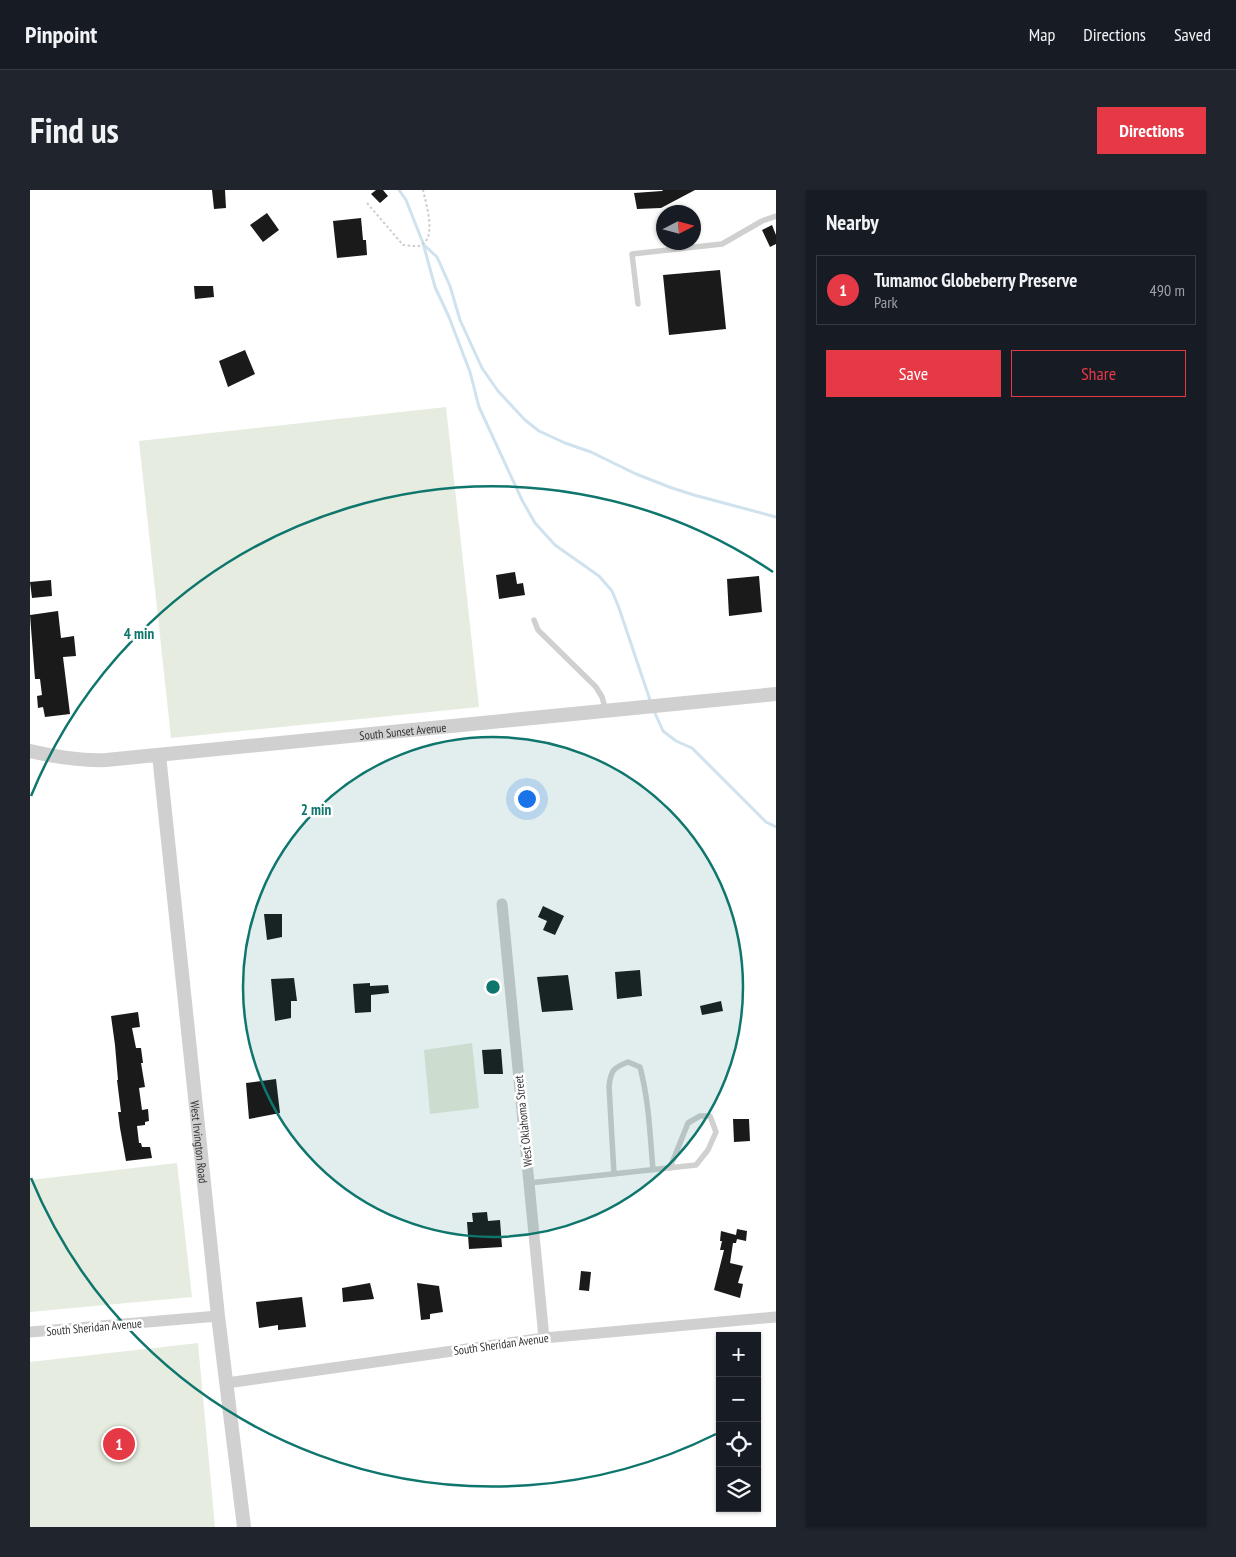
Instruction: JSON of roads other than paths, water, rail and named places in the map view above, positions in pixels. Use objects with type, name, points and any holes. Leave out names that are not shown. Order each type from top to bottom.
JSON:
[{"type":"street","name":"South Sunset Avenue","points":[[30,751],[90,761],[776,694]]},
{"type":"street","name":"West Irvington Road","points":[[160,755],[218,1316],[244,1527]]},
{"type":"street","name":"West Oklahoma Street","points":[[502,904],[544,1338]]},
{"type":"street","name":"South Sheridan Avenue","points":[[30,1332],[218,1316]]},
{"type":"street","name":"South Sheridan Avenue","points":[[226,1383],[544,1338],[776,1317]]},
{"type":"lane","points":[[638,304],[632,254],[722,244],[762,221],[776,216]]},
{"type":"lane","points":[[534,620],[538,630],[596,687],[602,697],[606,710]]},
{"type":"lane","points":[[614,1174],[609,1086],[611,1073],[618,1066],[628,1062],[640,1067],[646,1092],[653,1170]]},
{"type":"lane","points":[[529,1183],[653,1170],[696,1165],[708,1150],[716,1132],[710,1116],[700,1116],[688,1123],[670,1168]]},
{"type":"waterway","points":[[399,190],[406,200],[423,243],[435,287],[449,317],[470,372],[479,407],[522,500],[535,523],[555,545],[599,576],[612,591],[651,703]]},
{"type":"waterway","points":[[423,244],[437,257],[450,286],[460,320],[482,368],[498,391],[525,420],[539,431],[672,488],[776,517]]},
{"type":"waterway","points":[[654,711],[663,731],[676,741],[692,748],[766,822],[776,827]]},
{"type":"place","name":"Tumamoc Globeberry Preserve","points":[[119,1444]]}]
